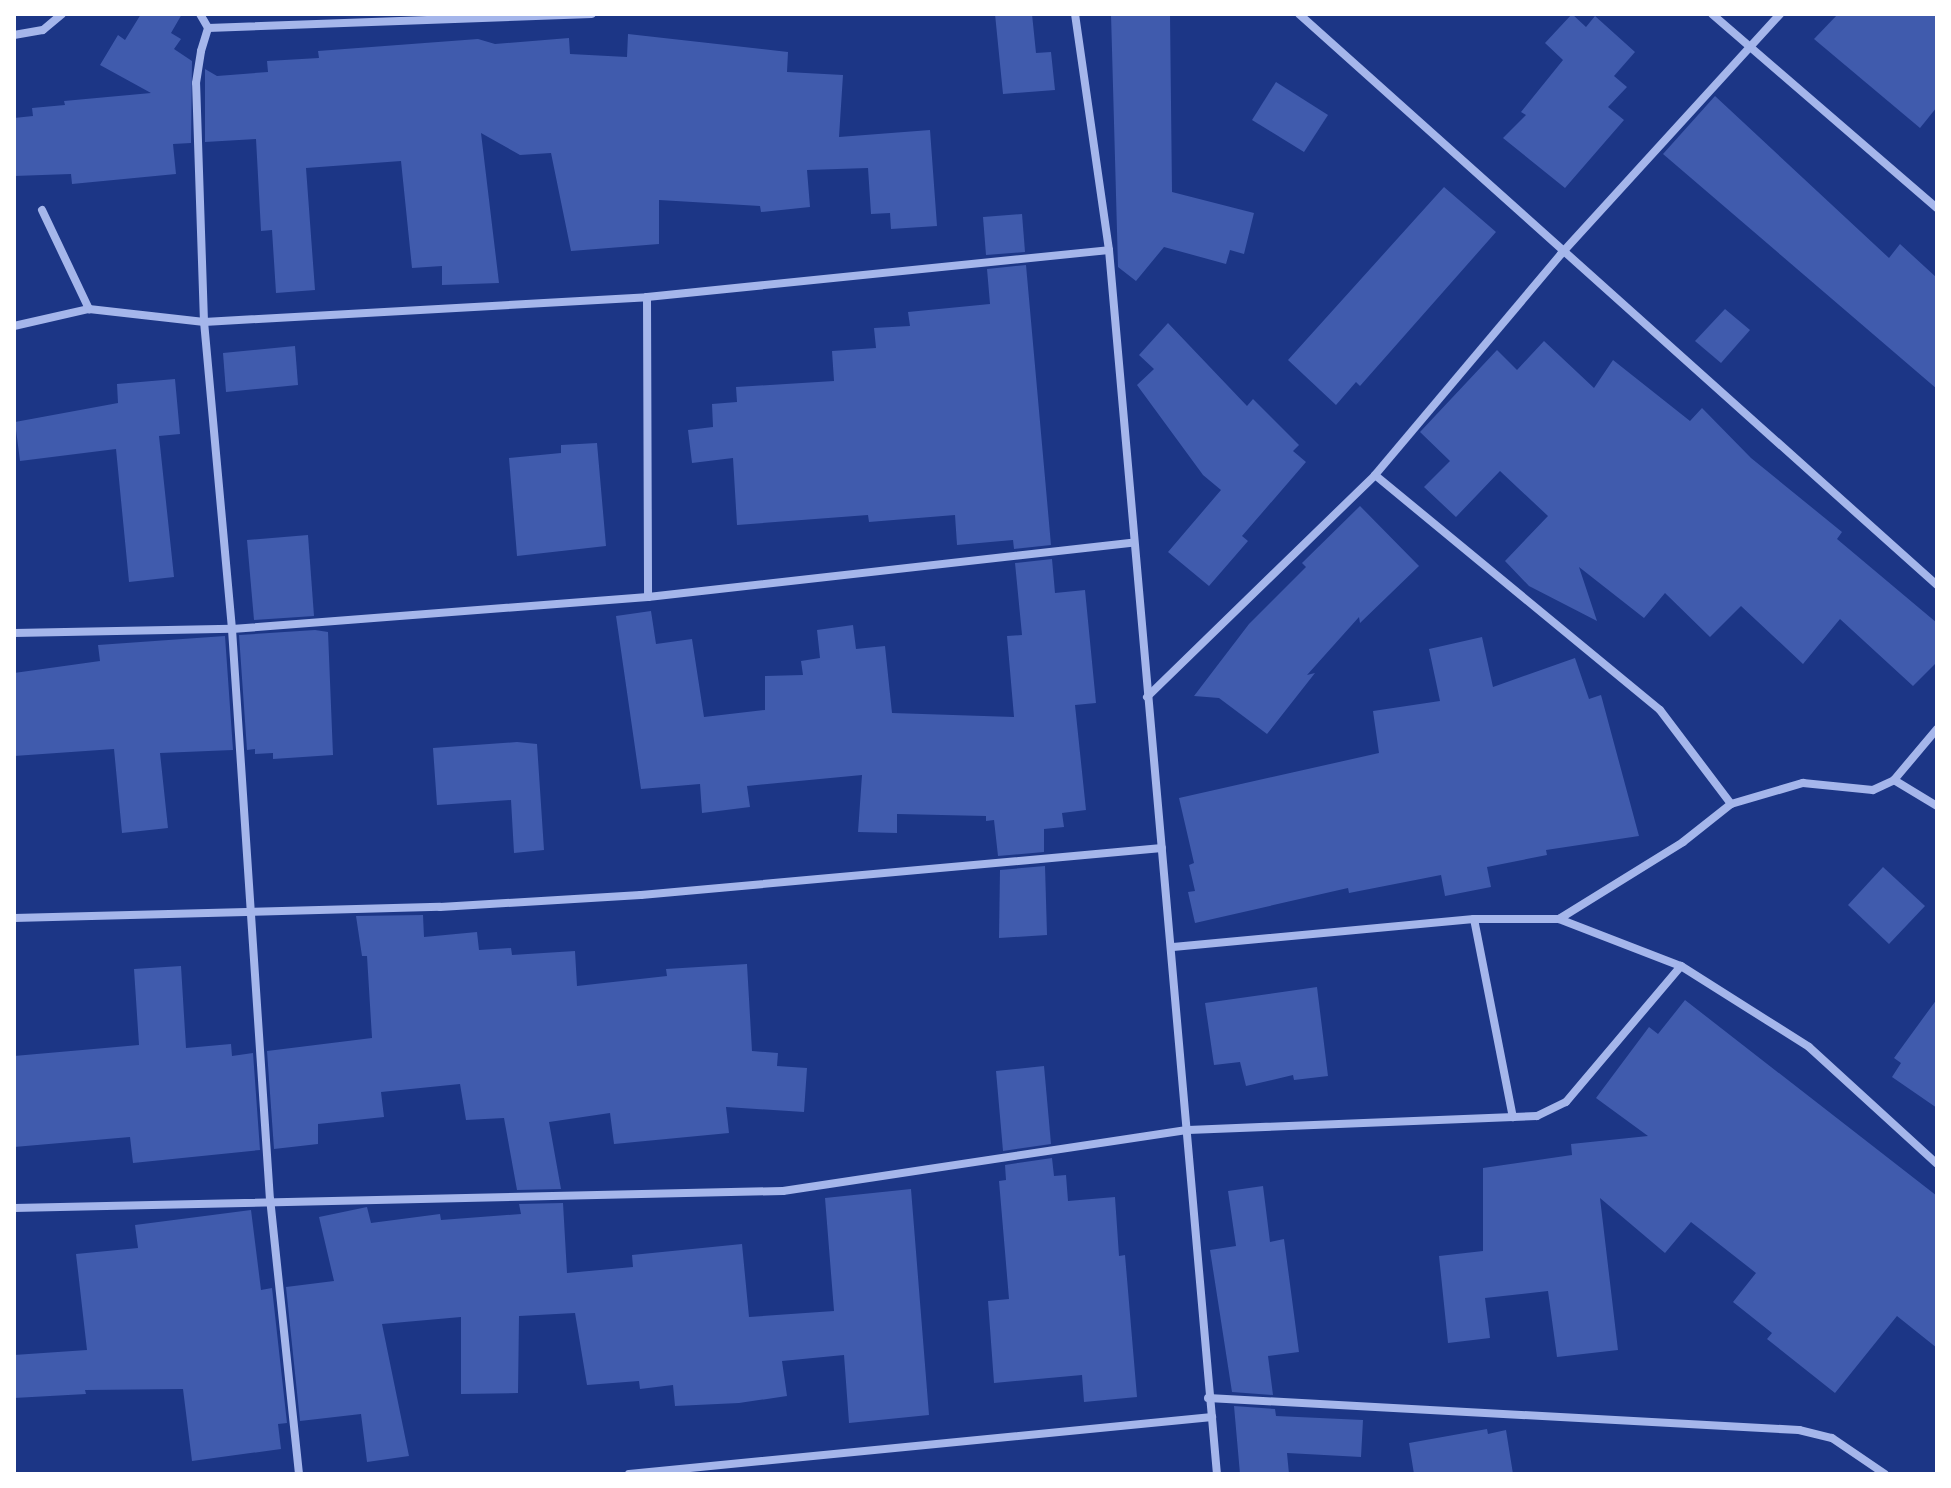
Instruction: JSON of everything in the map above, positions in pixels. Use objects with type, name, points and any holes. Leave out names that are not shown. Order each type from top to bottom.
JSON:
[{"type":"street","points":[[14,35],[43,30],[62,14]]},
{"type":"street","points":[[200,14],[208,28],[196,83],[204,322],[232,629],[270,1200],[299,1474]]},
{"type":"street","points":[[208,28],[592,14]]},
{"type":"street","points":[[1075,14],[1109,250],[1132,543],[1173,947],[1208,1398],[1217,1474]]},
{"type":"street","points":[[1299,14],[1561,254],[1937,585]]},
{"type":"street","points":[[1712,14],[1937,208]]},
{"type":"street","points":[[1147,697],[1375,475],[1561,254],[1780,14]]},
{"type":"street","points":[[42,210],[89,309]]},
{"type":"street","points":[[14,326],[89,309],[204,322],[647,297],[1109,250]]},
{"type":"street","points":[[647,297],[648,597]]},
{"type":"street","points":[[1375,475],[1660,710],[1731,804]]},
{"type":"street","points":[[14,633],[232,629],[648,597],[1132,543]]},
{"type":"street","points":[[1559,919],[1683,842],[1731,804],[1803,783],[1873,790],[1894,780],[1937,729]]},
{"type":"street","points":[[1894,780],[1937,806]]},
{"type":"street","points":[[14,918],[641,895],[1162,848]]},
{"type":"street","points":[[1173,947],[1474,919],[1559,919],[1681,966],[1809,1047],[1937,1164]]},
{"type":"street","points":[[1474,919],[1513,1117]]},
{"type":"street","points":[[14,1208],[783,1191],[1188,1130],[1537,1116],[1566,1102],[1681,966]]},
{"type":"street","points":[[1208,1398],[1799,1430],[1832,1438],[1885,1474]]},
{"type":"street","points":[[629,1474],[1212,1417]]},
{"type":"building","points":[[141,14],[182,14],[171,33],[181,39],[174,49],[192,61],[191,143],[173,144],[176,174],[72,184],[71,174],[14,176],[14,118],[33,116],[32,108],[65,105],[64,101],[151,93],[100,65],[118,35],[125,40]]},
{"type":"building","points":[[995,14],[1032,14],[1036,53],[1051,52],[1055,90],[1003,94]]},
{"type":"building","points":[[1111,14],[1170,14],[1172,192],[1254,213],[1244,254],[1230,250],[1226,264],[1164,247],[1136,281],[1118,267]]},
{"type":"building","points":[[1572,14],[1586,27],[1595,16],[1635,52],[1614,76],[1627,87],[1608,107],[1624,120],[1565,188],[1503,138],[1526,115],[1521,112],[1563,60],[1545,43]]},
{"type":"building","points":[[1838,14],[1937,14],[1937,107],[1920,128],[1814,39]]},
{"type":"building","points":[[628,34],[788,52],[787,72],[843,75],[839,137],[930,130],[937,226],[891,229],[890,213],[871,214],[868,168],[807,170],[810,207],[761,212],[760,206],[659,200],[659,244],[571,251],[551,153],[520,155],[481,133],[499,283],[442,285],[442,266],[412,268],[401,161],[306,168],[315,290],[276,293],[272,230],[261,231],[256,139],[205,142],[205,69],[217,76],[268,72],[267,61],[319,58],[318,51],[478,39],[495,44],[569,38],[570,54],[627,57]]},
{"type":"building","points":[[1276,82],[1328,115],[1304,152],[1252,120]]},
{"type":"building","points":[[1715,96],[1889,258],[1900,244],[1937,278],[1937,389],[1663,154]]},
{"type":"building","points":[[1444,187],[1496,232],[1360,386],[1356,382],[1336,405],[1288,360]]},
{"type":"building","points":[[1022,214],[1025,252],[986,255],[983,217]]},
{"type":"building","points":[[1026,265],[1051,545],[1014,549],[1013,540],[957,545],[955,515],[869,522],[868,515],[737,525],[733,458],[692,463],[688,430],[713,427],[712,404],[737,402],[736,387],[834,381],[832,351],[876,348],[874,328],[910,326],[908,312],[990,304],[987,269]]},
{"type":"building","points":[[1725,309],[1750,330],[1721,363],[1695,341]]},
{"type":"building","points":[[1168,323],[1247,406],[1253,399],[1299,445],[1293,451],[1306,462],[1242,536],[1248,541],[1209,586],[1168,552],[1221,490],[1203,475],[1137,385],[1154,369],[1139,355]]},
{"type":"building","points":[[1544,341],[1594,388],[1613,360],[1690,421],[1702,408],[1751,458],[1842,532],[1837,539],[1937,623],[1937,662],[1913,686],[1840,619],[1803,664],[1741,606],[1710,637],[1665,593],[1644,618],[1579,567],[1597,621],[1529,586],[1505,561],[1548,516],[1500,471],[1456,517],[1424,487],[1450,461],[1420,432],[1497,350],[1517,370]]},
{"type":"building","points":[[295,346],[298,385],[226,392],[223,353]]},
{"type":"building","points":[[175,379],[180,434],[159,436],[174,577],[129,582],[116,449],[20,461],[15,422],[118,403],[117,384]]},
{"type":"building","points":[[597,443],[606,546],[517,556],[509,458],[561,453],[561,445]]},
{"type":"building","points":[[1360,506],[1419,566],[1360,623],[1359,617],[1307,675],[1315,673],[1267,734],[1219,698],[1194,696],[1249,624],[1306,567],[1302,563]]},
{"type":"building","points":[[308,535],[314,616],[254,620],[247,540]]},
{"type":"building","points":[[1052,559],[1055,593],[1085,590],[1096,703],[1075,705],[1086,810],[1062,813],[1064,827],[1044,829],[1044,852],[998,856],[994,820],[986,821],[986,816],[897,814],[897,833],[858,832],[862,775],[747,786],[750,807],[702,813],[700,784],[641,789],[616,616],[651,611],[656,644],[692,639],[704,717],[765,710],[765,676],[803,675],[801,661],[820,658],[817,630],[853,625],[856,649],[885,646],[892,713],[1014,717],[1007,636],[1022,635],[1015,563]]},
{"type":"building","points":[[315,630],[328,632],[333,755],[273,759],[273,753],[255,754],[255,749],[247,750],[239,635]]},
{"type":"building","points":[[225,636],[233,750],[160,753],[168,828],[122,833],[114,749],[14,756],[14,673],[100,661],[98,645]]},
{"type":"building","points":[[1482,637],[1493,687],[1575,658],[1589,699],[1601,695],[1639,836],[1546,850],[1547,855],[1487,867],[1491,887],[1445,896],[1441,875],[1349,893],[1348,888],[1195,923],[1188,892],[1195,891],[1189,865],[1194,863],[1179,798],[1379,753],[1373,711],[1440,701],[1429,649]]},
{"type":"building","points":[[517,742],[537,744],[544,850],[514,853],[511,800],[437,805],[433,748]]},
{"type":"building","points":[[1045,866],[1047,935],[999,938],[1000,870]]},
{"type":"building","points":[[1883,867],[1925,906],[1889,944],[1848,905]]},
{"type":"building","points":[[423,915],[424,937],[477,932],[479,950],[511,948],[512,955],[575,951],[577,986],[667,976],[666,969],[747,964],[752,1051],[778,1053],[777,1066],[807,1068],[804,1112],[726,1107],[729,1133],[614,1144],[610,1113],[549,1122],[561,1189],[517,1190],[504,1118],[466,1120],[460,1084],[381,1092],[384,1117],[318,1124],[318,1144],[274,1149],[267,1051],[372,1038],[367,956],[362,956],[356,916]]},
{"type":"building","points":[[181,966],[186,1048],[231,1044],[232,1056],[253,1053],[260,1150],[133,1163],[130,1137],[14,1147],[14,1056],[139,1045],[134,969]]},
{"type":"building","points":[[1317,987],[1328,1076],[1294,1080],[1293,1075],[1246,1086],[1240,1062],[1214,1065],[1205,1003]]},
{"type":"building","points":[[1937,999],[1937,1108],[1892,1077],[1901,1063],[1894,1058]]},
{"type":"building","points":[[1685,1000],[1937,1196],[1937,1348],[1897,1316],[1835,1393],[1767,1339],[1772,1333],[1733,1302],[1756,1273],[1691,1222],[1665,1253],[1600,1198],[1618,1350],[1557,1357],[1548,1291],[1485,1298],[1490,1338],[1448,1343],[1439,1256],[1483,1251],[1483,1168],[1572,1155],[1571,1144],[1648,1136],[1596,1098],[1649,1027],[1658,1034]]},
{"type":"building","points":[[1044,1066],[1051,1144],[1003,1151],[996,1071]]},
{"type":"building","points":[[1052,1158],[1054,1176],[1066,1175],[1068,1201],[1115,1197],[1119,1256],[1125,1255],[1137,1397],[1084,1402],[1082,1375],[994,1383],[988,1301],[1009,1299],[999,1181],[1006,1180],[1005,1165]]},
{"type":"building","points":[[1263,1186],[1270,1242],[1284,1239],[1299,1352],[1268,1356],[1273,1395],[1232,1392],[1210,1250],[1236,1246],[1228,1191]]},
{"type":"building","points":[[911,1189],[929,1415],[849,1423],[844,1355],[782,1361],[787,1396],[739,1403],[675,1406],[673,1385],[640,1389],[639,1381],[587,1385],[575,1313],[519,1316],[518,1393],[461,1394],[461,1317],[382,1324],[409,1456],[367,1462],[361,1414],[300,1421],[286,1287],[334,1281],[319,1217],[367,1207],[371,1223],[440,1214],[441,1220],[521,1214],[519,1204],[563,1203],[567,1273],[633,1267],[632,1255],[742,1244],[749,1317],[834,1311],[825,1198]]},
{"type":"building","points":[[251,1210],[261,1290],[272,1288],[287,1423],[278,1424],[281,1449],[192,1461],[183,1389],[85,1390],[86,1394],[14,1398],[14,1355],[87,1350],[76,1254],[138,1248],[135,1225]]},
{"type":"building","points":[[1234,1406],[1275,1409],[1276,1416],[1363,1420],[1361,1457],[1287,1453],[1289,1474],[1240,1474]]},
{"type":"building","points":[[1487,1429],[1488,1434],[1506,1430],[1513,1474],[1414,1474],[1409,1443]]}]
